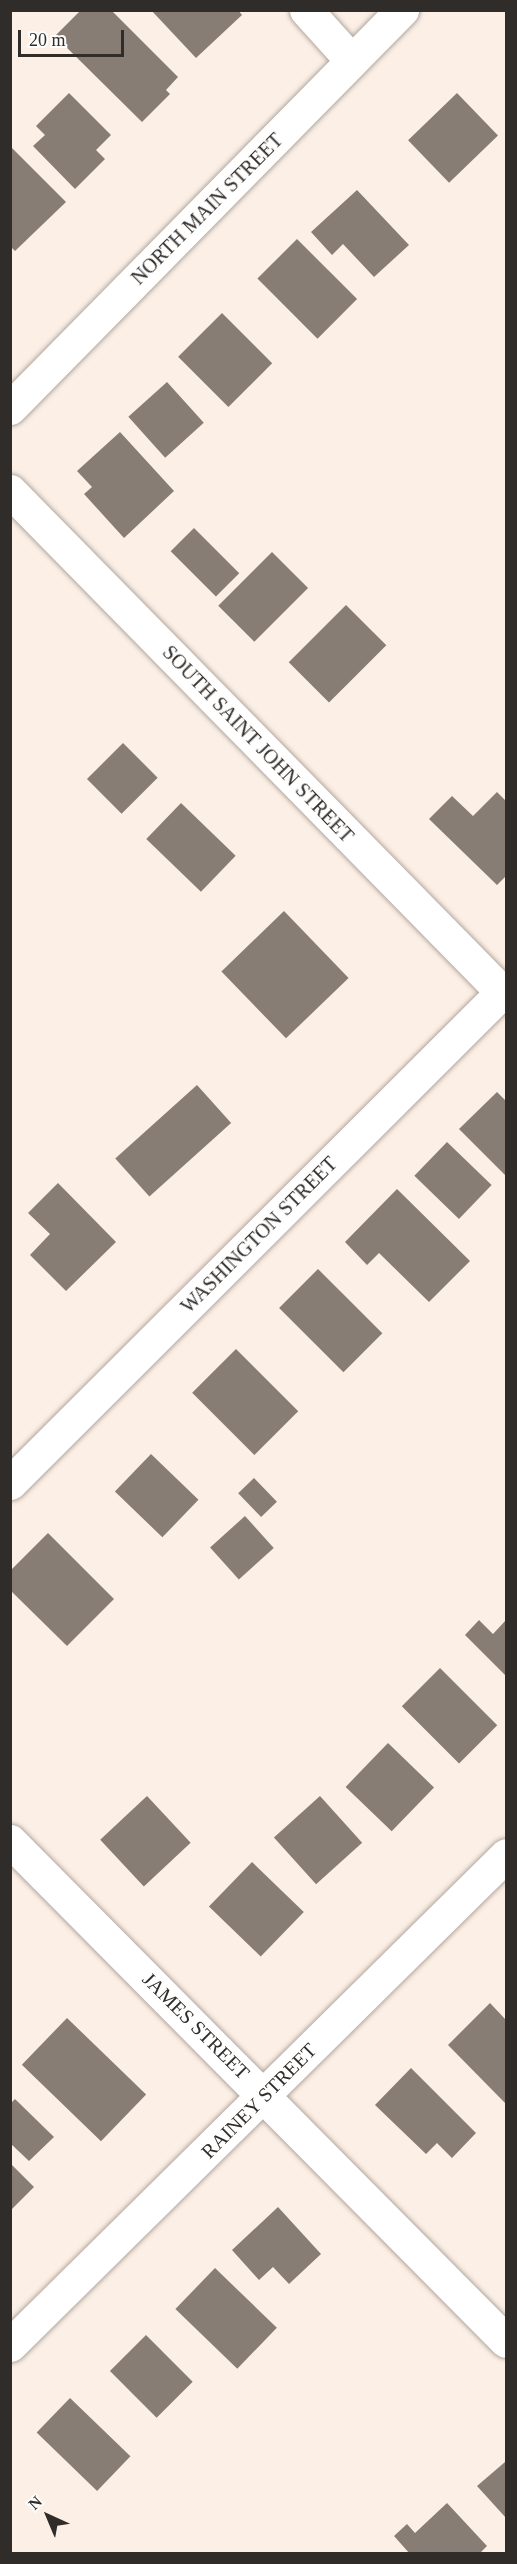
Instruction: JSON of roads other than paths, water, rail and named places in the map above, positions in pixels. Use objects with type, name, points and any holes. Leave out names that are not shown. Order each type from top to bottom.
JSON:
[{"type":"street","points":[[306,10],[351,60]]},
{"type":"street","name":"NORTH MAIN STREET","points":[[10,408],[402,10]]},
{"type":"street","name":"SOUTH SAINT JOHN STREET","points":[[10,491],[505,992]]},
{"type":"street","name":"WASHINGTON STREET","points":[[10,1483],[505,992]]},
{"type":"street","name":"JAMES STREET","points":[[10,1841],[507,2341]]},
{"type":"street","name":"RAINEY STREET","points":[[10,2345],[507,1856]]}]
